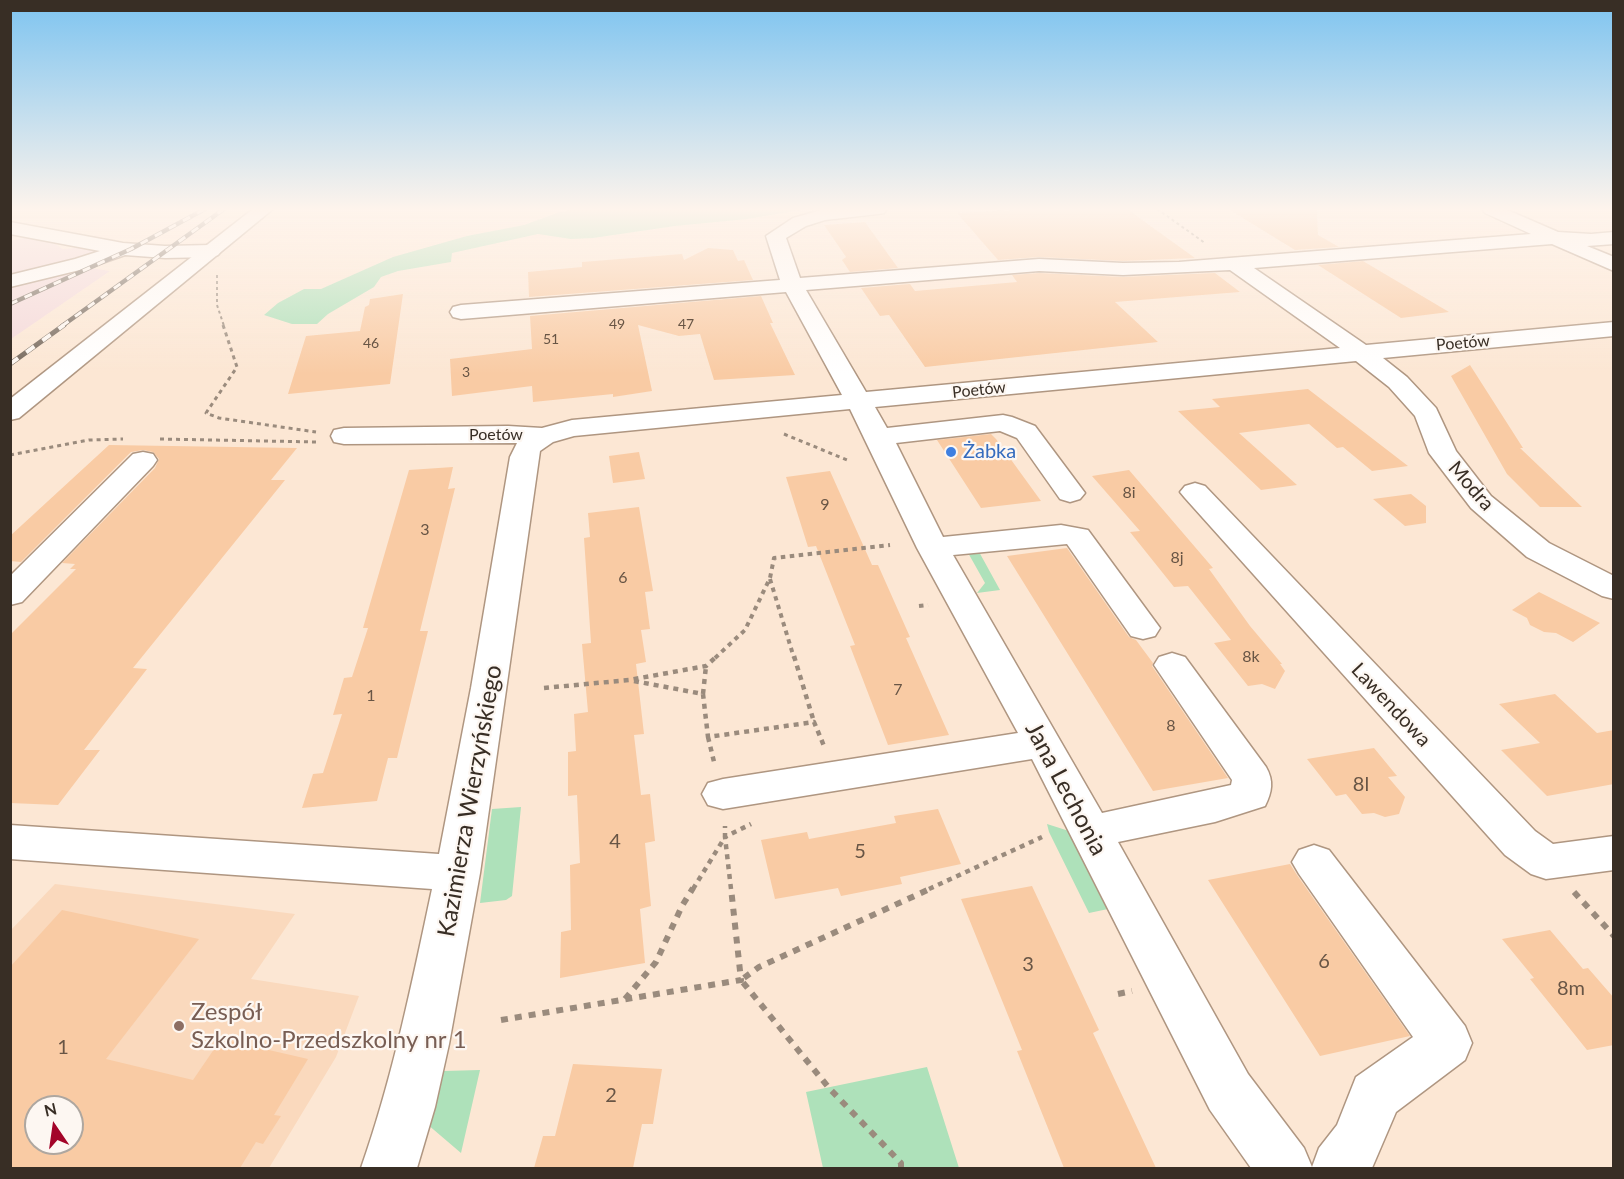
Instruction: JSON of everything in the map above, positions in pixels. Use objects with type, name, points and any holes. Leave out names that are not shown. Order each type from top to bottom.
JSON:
[{"type":"street","points":[[10,281],[81,264]]},
{"type":"street","points":[[10,412],[208,264]]},
{"type":"street","name":"Jana Lechonia","points":[[785,264],[792,284],[879,437],[933,548],[1043,743],[1066,835],[1228,1092],[1284,1168]]},
{"type":"street","points":[[1039,264],[1123,269],[1235,264]]},
{"type":"street","points":[[461,312],[1039,264]]},
{"type":"street","name":"Modra","points":[[1235,264],[1398,382],[1427,414],[1443,453],[1481,502],[1539,550],[1614,589]]},
{"type":"street","name":"Poetów","points":[[337,439],[508,434],[543,436],[572,428],[1614,329]]},
{"type":"street","points":[[879,437],[1003,423],[1026,432],[1070,493]]},
{"type":"street","name":"Kazimierza Wierzyńskiego","points":[[389,1168],[401,1135],[430,1020],[458,873],[500,632],[524,457],[528,447],[543,436]]},
{"type":"street","points":[[10,595],[142,446]]},
{"type":"street","name":"Lawendowa","points":[[1195,492],[1520,843],[1546,862]]},
{"type":"street","points":[[933,548],[1061,534],[1077,537],[1143,628]]},
{"type":"street","points":[[1066,835],[1215,806],[1250,795],[1252,778],[1172,665]]},
{"type":"street","points":[[723,794],[1043,743]]},
{"type":"street","points":[[10,842],[458,873]]},
{"type":"street","points":[[1546,862],[1614,853]]},
{"type":"street","points":[[1314,862],[1448,1043],[1375,1095],[1357,1143],[1339,1168]]},
{"type":"path","points":[[214,264],[218,276],[217,305],[237,367],[207,413],[219,418],[337,439]]},
{"type":"path","points":[[774,429],[847,460]]},
{"type":"path","points":[[10,455],[89,440],[142,446],[337,439]]},
{"type":"path","points":[[544,688],[629,680],[706,666],[745,630],[770,578],[774,558],[890,545]]},
{"type":"path","points":[[770,578],[814,722],[828,755],[850,775]]},
{"type":"path","points":[[706,666],[703,694],[708,737],[723,794],[741,980],[829,1088],[903,1167]]},
{"type":"path","points":[[629,680],[703,694]]},
{"type":"path","points":[[708,737],[814,722]]},
{"type":"path","points":[[626,999],[656,962],[682,906],[726,837],[756,820]]},
{"type":"path","points":[[501,1020],[741,980],[759,967],[1066,835]]},
{"type":"path","points":[[1546,862],[1614,936]]},
{"type":"shaded area","points":[[10,264],[85,264],[84,267],[110,271],[11,339]]},
{"type":"shaded area","name":"Zespół Szkolno-Przedszkolny nr 1","points":[[55,884],[295,914],[251,979],[359,996],[336,1057],[269,1168],[11,1168],[10,931]]},
{"type":"green space","points":[[377,264],[439,264],[398,271],[381,277],[374,287],[328,314],[317,324],[292,324],[264,315],[278,303],[304,289],[321,289]]},
{"type":"green space","points":[[978,550],[1000,590],[977,593],[985,583],[967,551]]},
{"type":"green space","points":[[521,807],[512,896],[506,900],[480,903],[492,809]]},
{"type":"green space","points":[[1047,824],[1069,831],[1108,909],[1089,913]]},
{"type":"green space","points":[[927,1067],[959,1168],[823,1168],[806,1092]]},
{"type":"green space","points":[[480,1070],[461,1153],[427,1124],[444,1071]]},
{"type":"building","points":[[582,264],[746,264],[753,280],[529,297],[528,272],[582,267]]},
{"type":"building","points":[[845,264],[895,264],[898,268],[850,272]]},
{"type":"building","points":[[1368,264],[1449,312],[1401,318],[1318,265]]},
{"type":"building","points":[[1039,273],[1123,277],[1215,273],[1240,292],[1115,302],[1158,342],[925,367],[889,315],[880,316],[861,288],[910,284],[915,291],[1017,282],[1012,275]]},
{"type":"building","points":[[403,294],[390,384],[288,394],[306,336],[360,331],[365,307],[369,305],[370,299]]},
{"type":"building","points":[[761,296],[773,323],[770,323],[795,375],[714,380],[700,334],[679,336],[638,325],[652,391],[613,397],[613,394],[533,402],[532,386],[452,396],[450,359],[532,349],[530,316]]},
{"type":"building","points":[[1470,365],[1523,448],[1520,448],[1582,507],[1540,507],[1507,474],[1451,376]]},
{"type":"building","points":[[1308,389],[1408,466],[1372,471],[1343,447],[1337,448],[1309,424],[1239,433],[1297,485],[1261,490],[1178,411],[1220,407],[1212,399]]},
{"type":"building","points":[[991,434],[1041,501],[981,508],[937,440]]},
{"type":"building","points":[[109,445],[297,448],[271,480],[285,480],[133,668],[147,669],[84,750],[100,750],[58,805],[10,803],[10,635],[76,569],[70,569],[75,564],[62,563],[155,468],[159,459],[153,452],[143,450],[131,452],[21,562],[10,561],[10,536]]},
{"type":"building","points":[[639,452],[645,479],[613,483],[609,456]]},
{"type":"building","points":[[453,467],[448,489],[455,488],[420,631],[428,631],[397,758],[388,758],[377,801],[302,808],[313,774],[323,773],[342,714],[333,715],[344,678],[352,677],[368,628],[363,628],[409,470]]},
{"type":"building","points":[[1129,470],[1213,568],[1209,569],[1250,626],[1282,664],[1280,664],[1285,671],[1275,689],[1262,684],[1248,686],[1214,643],[1231,640],[1188,586],[1174,587],[1130,532],[1140,531],[1092,476]]},
{"type":"building","points":[[830,471],[872,565],[878,565],[910,637],[906,638],[949,735],[888,745],[850,646],[855,645],[816,546],[808,547],[786,477]]},
{"type":"building","points":[[1411,494],[1426,506],[1426,523],[1405,526],[1373,499]]},
{"type":"building","points":[[639,507],[653,591],[645,592],[650,629],[641,630],[646,662],[636,664],[644,734],[634,735],[641,795],[650,794],[655,841],[645,843],[651,906],[640,909],[645,963],[560,978],[561,932],[571,930],[570,865],[580,863],[577,795],[568,796],[568,752],[576,751],[574,714],[588,712],[582,644],[591,643],[584,538],[590,537],[588,513]]},
{"type":"building","points":[[1067,548],[1129,637],[1136,640],[1153,663],[1152,666],[1228,778],[1153,791],[1007,556]]},
{"type":"building","points":[[1539,592],[1600,623],[1573,642],[1556,633],[1544,632],[1530,625],[1527,618],[1512,610]]},
{"type":"building","points":[[1555,694],[1597,733],[1614,730],[1614,784],[1547,796],[1501,750],[1540,743],[1499,704]]},
{"type":"building","points":[[1374,748],[1397,776],[1388,777],[1405,797],[1399,814],[1385,817],[1374,813],[1362,814],[1346,794],[1336,796],[1307,759]]},
{"type":"building","points":[[938,809],[961,864],[900,877],[902,884],[841,896],[838,888],[775,899],[761,840],[807,832],[809,839],[896,823],[894,816]]},
{"type":"building","points":[[1290,864],[1410,1036],[1320,1056],[1208,880]]},
{"type":"building","points":[[1032,886],[1099,1030],[1093,1033],[1156,1168],[1064,1168],[1017,1051],[1022,1050],[961,899]]},
{"type":"building","points":[[62,910],[199,939],[106,1059],[193,1080],[221,1039],[308,1059],[274,1115],[281,1116],[263,1144],[256,1142],[240,1168],[10,1168],[10,967]]},
{"type":"building","points":[[1550,930],[1583,969],[1588,968],[1614,998],[1614,1045],[1587,1050],[1530,979],[1534,978],[1502,939]]},
{"type":"building","points":[[573,1064],[662,1069],[653,1124],[642,1124],[633,1168],[534,1168],[543,1136],[555,1136]]},
{"type":"railway","points":[[10,304],[98,264]]},
{"type":"railway","points":[[62,326],[148,264]]},
{"type":"railway","points":[[10,364],[64,325]]},
{"type":"place","name":"Żabka","points":[[951,452]]},
{"type":"place","name":"Zespół Szkolno-Przedszkolny nr 1","points":[[179,1026]]}]
